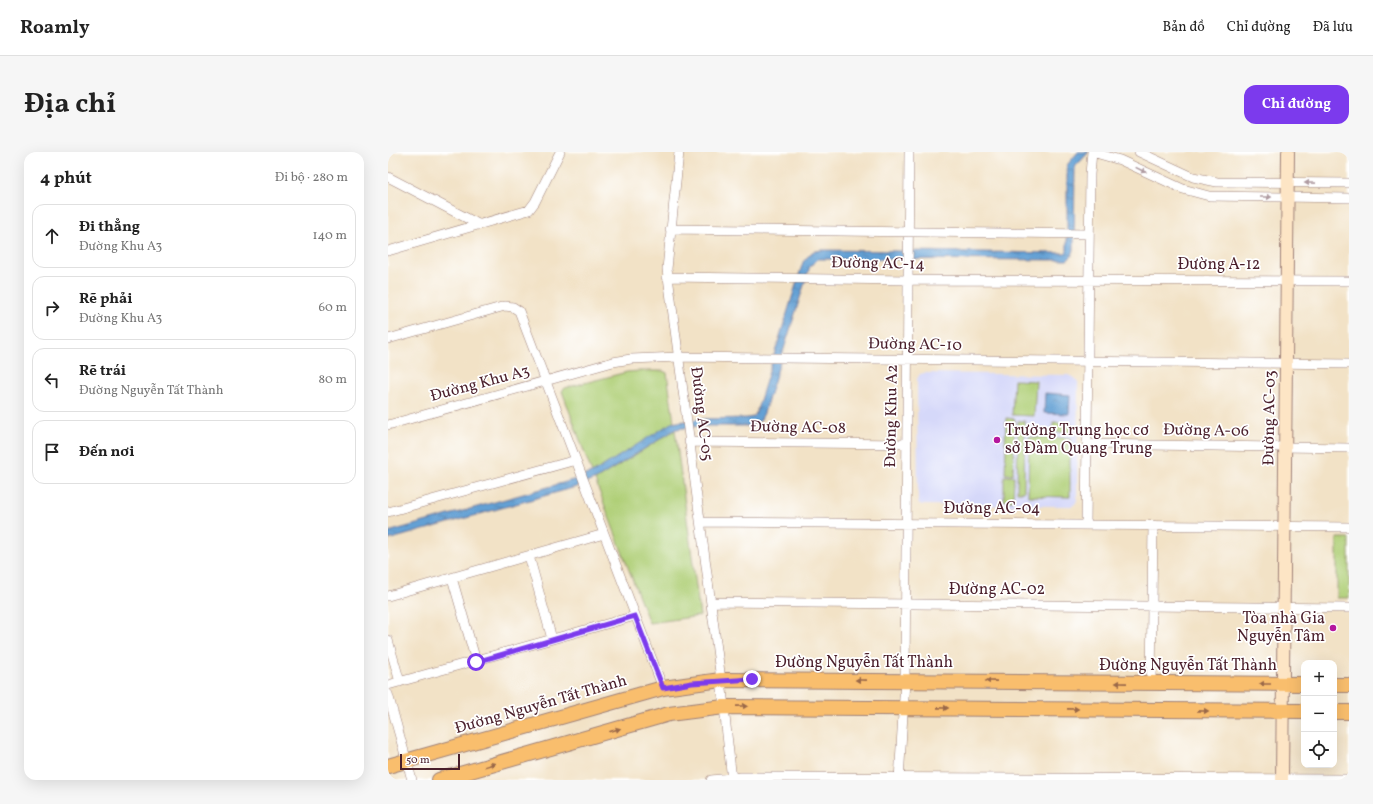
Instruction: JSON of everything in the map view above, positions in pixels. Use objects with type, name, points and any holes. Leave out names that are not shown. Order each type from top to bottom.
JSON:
[{"type":"main road","name":"Đường Nguyễn Tất Thành","points":[[388,766],[663,688],[721,680],[905,680],[1301,684]]},
{"type":"main road","points":[[1337,685],[1349,685]]},
{"type":"main road","points":[[439,780],[669,714],[724,706],[1301,711]]},
{"type":"main road","points":[[1337,712],[1349,712]]},
{"type":"street","points":[[388,251],[529,210],[535,202],[560,152]]},
{"type":"street","name":"Đường AC-05","points":[[679,152],[670,229],[667,277],[711,602],[732,779]]},
{"type":"street","name":"Đường Khu A2","points":[[899,779],[905,680],[909,152]]},
{"type":"street","points":[[1086,525],[1089,234],[1092,152],[1120,160],[1168,183],[1196,193],[1222,197],[1349,198]]},
{"type":"street","points":[[1139,152],[1180,172],[1204,180],[1228,182],[1349,183]]},
{"type":"street","name":"Đường AC-03","points":[[1282,779],[1288,152]]},
{"type":"street","points":[[388,177],[480,225]]},
{"type":"street","points":[[670,229],[1089,234]]},
{"type":"street","name":"Đường AC-14","points":[[667,277],[909,280],[1089,280]]},
{"type":"street","name":"Đường A-12","points":[[1089,280],[1349,281]]},
{"type":"street","points":[[388,339],[505,306],[513,307],[522,316],[547,382]]},
{"type":"street","name":"Đường AC-10","points":[[547,382],[621,361],[679,357],[1349,364]]},
{"type":"street","name":"Đường Khu A3","points":[[388,425],[547,382],[663,688]]},
{"type":"street","name":"Đường AC-08","points":[[689,438],[907,444]]},
{"type":"street","name":"Đường A-06","points":[[1087,444],[1349,448]]},
{"type":"street","points":[[388,512],[576,460]]},
{"type":"street","name":"Đường AC-04","points":[[700,522],[1349,527]]},
{"type":"street","points":[[1151,683],[1154,525]]},
{"type":"street","points":[[388,596],[604,534]]},
{"type":"street","points":[[529,556],[552,639]]},
{"type":"street","points":[[452,578],[476,662]]},
{"type":"street","name":"Đường AC-02","points":[[711,602],[1349,608]]},
{"type":"street","points":[[388,685],[476,662],[635,616]]},
{"type":"street","points":[[388,640],[400,682]]},
{"type":"street","points":[[388,694],[412,780]]},
{"type":"street","points":[[711,780],[1349,779]]},
{"type":"shaded area","name":"Trường Trung học cơ sở Đàm Quang Trung","points":[[920,374],[1068,375],[1075,378],[1078,382],[1077,500],[1075,504],[1071,506],[922,505],[918,503],[917,379]]},
{"type":"green space","points":[[663,371],[667,373],[674,422],[592,473],[562,391],[565,388],[627,372]]},
{"type":"green space","points":[[1014,380],[1036,381],[1034,416],[1012,415]]},
{"type":"green space","points":[[1006,418],[1015,419],[1014,444],[1005,444]]},
{"type":"green space","points":[[1018,421],[1025,421],[1024,492],[1017,492]]},
{"type":"green space","points":[[1053,422],[1071,423],[1070,433],[1053,432]]},
{"type":"green space","points":[[675,430],[700,616],[649,623],[595,480]]},
{"type":"green space","points":[[1029,437],[1070,438],[1070,497],[1028,496]]},
{"type":"green space","points":[[1006,446],[1014,447],[1013,474],[1005,474]]},
{"type":"green space","points":[[1004,476],[1014,476],[1013,501],[1004,501]]},
{"type":"green space","points":[[1337,538],[1349,538],[1349,598],[1337,598]]},
{"type":"water","points":[[1078,152],[1089,152],[1075,167],[1074,250],[1072,256],[1067,260],[818,259],[810,266],[764,413],[760,421],[748,426],[700,426],[676,429],[596,479],[576,487],[388,540],[388,532],[573,480],[594,472],[671,423],[699,419],[753,417],[756,413],[803,262],[812,252],[821,250],[1065,253],[1067,251],[1067,165]]},
{"type":"water","points":[[1045,393],[1070,395],[1069,414],[1044,413]]},
{"type":"place","name":"Trường Trung học cơ sở Đàm Quang Trung","points":[[997,440]]},
{"type":"place","name":"Tòa nhà Gia Nguyễn Tâm","points":[[1333,628]]},
{"type":"route","points":[[476,662],[635,616],[663,688],[721,680],[752,679]]}]
